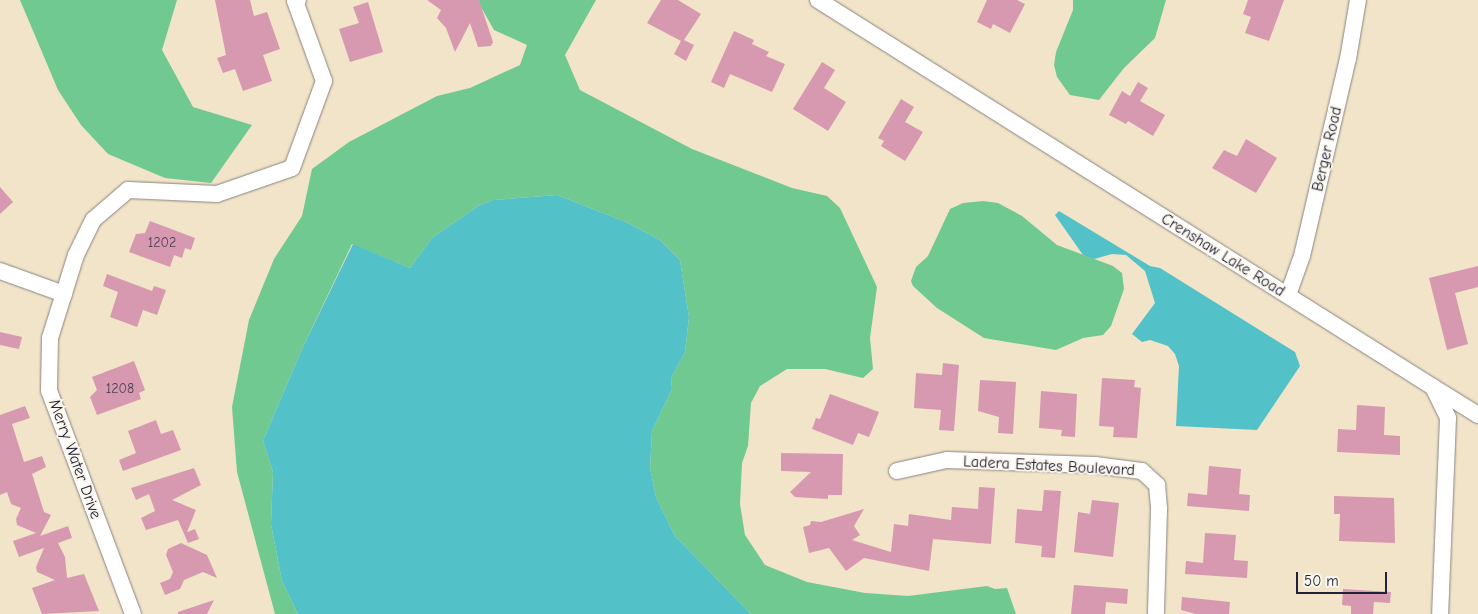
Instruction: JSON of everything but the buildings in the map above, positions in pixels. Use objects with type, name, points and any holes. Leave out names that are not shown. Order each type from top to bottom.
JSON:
[{"type":"street","name":"Merry Water Drive","points":[[132,614],[49,390],[50,338],[76,256],[93,220],[128,190],[217,194],[292,168],[324,81],[295,1],[298,0]]},
{"type":"street","name":"Crenshaw Lake Road","points":[[818,0],[1478,415]]},
{"type":"street","name":"Berger Road","points":[[1288,296],[1302,256],[1348,59],[1358,0]]},
{"type":"street","points":[[0,271],[64,294]]},
{"type":"street","points":[[1433,387],[1448,418],[1440,614]]},
{"type":"street","name":"Ladera Estates Boulevard","points":[[898,471],[947,460],[1095,465],[1142,471],[1156,485],[1159,510],[1156,614]]},
{"type":"green space","points":[[20,0],[177,0],[162,50],[193,107],[252,125],[211,183],[165,178],[108,154],[81,125],[58,90]]},
{"type":"green space","points":[[477,0],[596,0],[565,55],[580,90],[692,149],[792,188],[827,196],[840,208],[877,287],[870,338],[873,369],[863,378],[825,369],[787,369],[760,386],[751,403],[748,446],[742,463],[740,504],[745,535],[765,565],[807,582],[865,593],[908,596],[987,586],[995,589],[1007,588],[1016,614],[751,614],[675,536],[656,497],[650,468],[652,431],[672,389],[671,378],[685,352],[689,317],[680,260],[660,240],[626,222],[557,195],[493,200],[478,206],[432,238],[410,268],[352,244],[302,349],[263,441],[273,472],[271,524],[282,581],[298,614],[275,614],[237,472],[232,407],[249,320],[274,259],[302,216],[312,169],[349,142],[437,96],[470,88],[520,65],[527,45],[494,30]]},
{"type":"green space","points":[[1073,0],[1166,0],[1155,38],[1124,68],[1099,100],[1070,95],[1057,77],[1054,65],[1056,52],[1073,10]]},
{"type":"green space","points":[[983,201],[998,203],[1022,216],[1057,245],[1113,266],[1122,273],[1124,289],[1111,326],[1103,335],[1083,338],[1056,350],[984,338],[937,308],[913,286],[911,281],[916,267],[928,256],[950,209],[963,203]]},
{"type":"water","points":[[557,195],[626,222],[660,240],[680,260],[689,317],[685,352],[671,378],[672,389],[652,431],[650,468],[656,497],[675,536],[751,614],[298,614],[282,581],[271,524],[273,472],[263,441],[302,349],[353,244],[410,268],[432,238],[478,206],[493,200]]},
{"type":"water","points":[[1059,211],[1150,266],[1160,268],[1295,352],[1300,366],[1257,430],[1176,426],[1179,366],[1175,354],[1168,346],[1150,340],[1142,342],[1132,334],[1155,303],[1145,271],[1126,255],[1112,254],[1094,259],[1083,255],[1055,215]]}]
